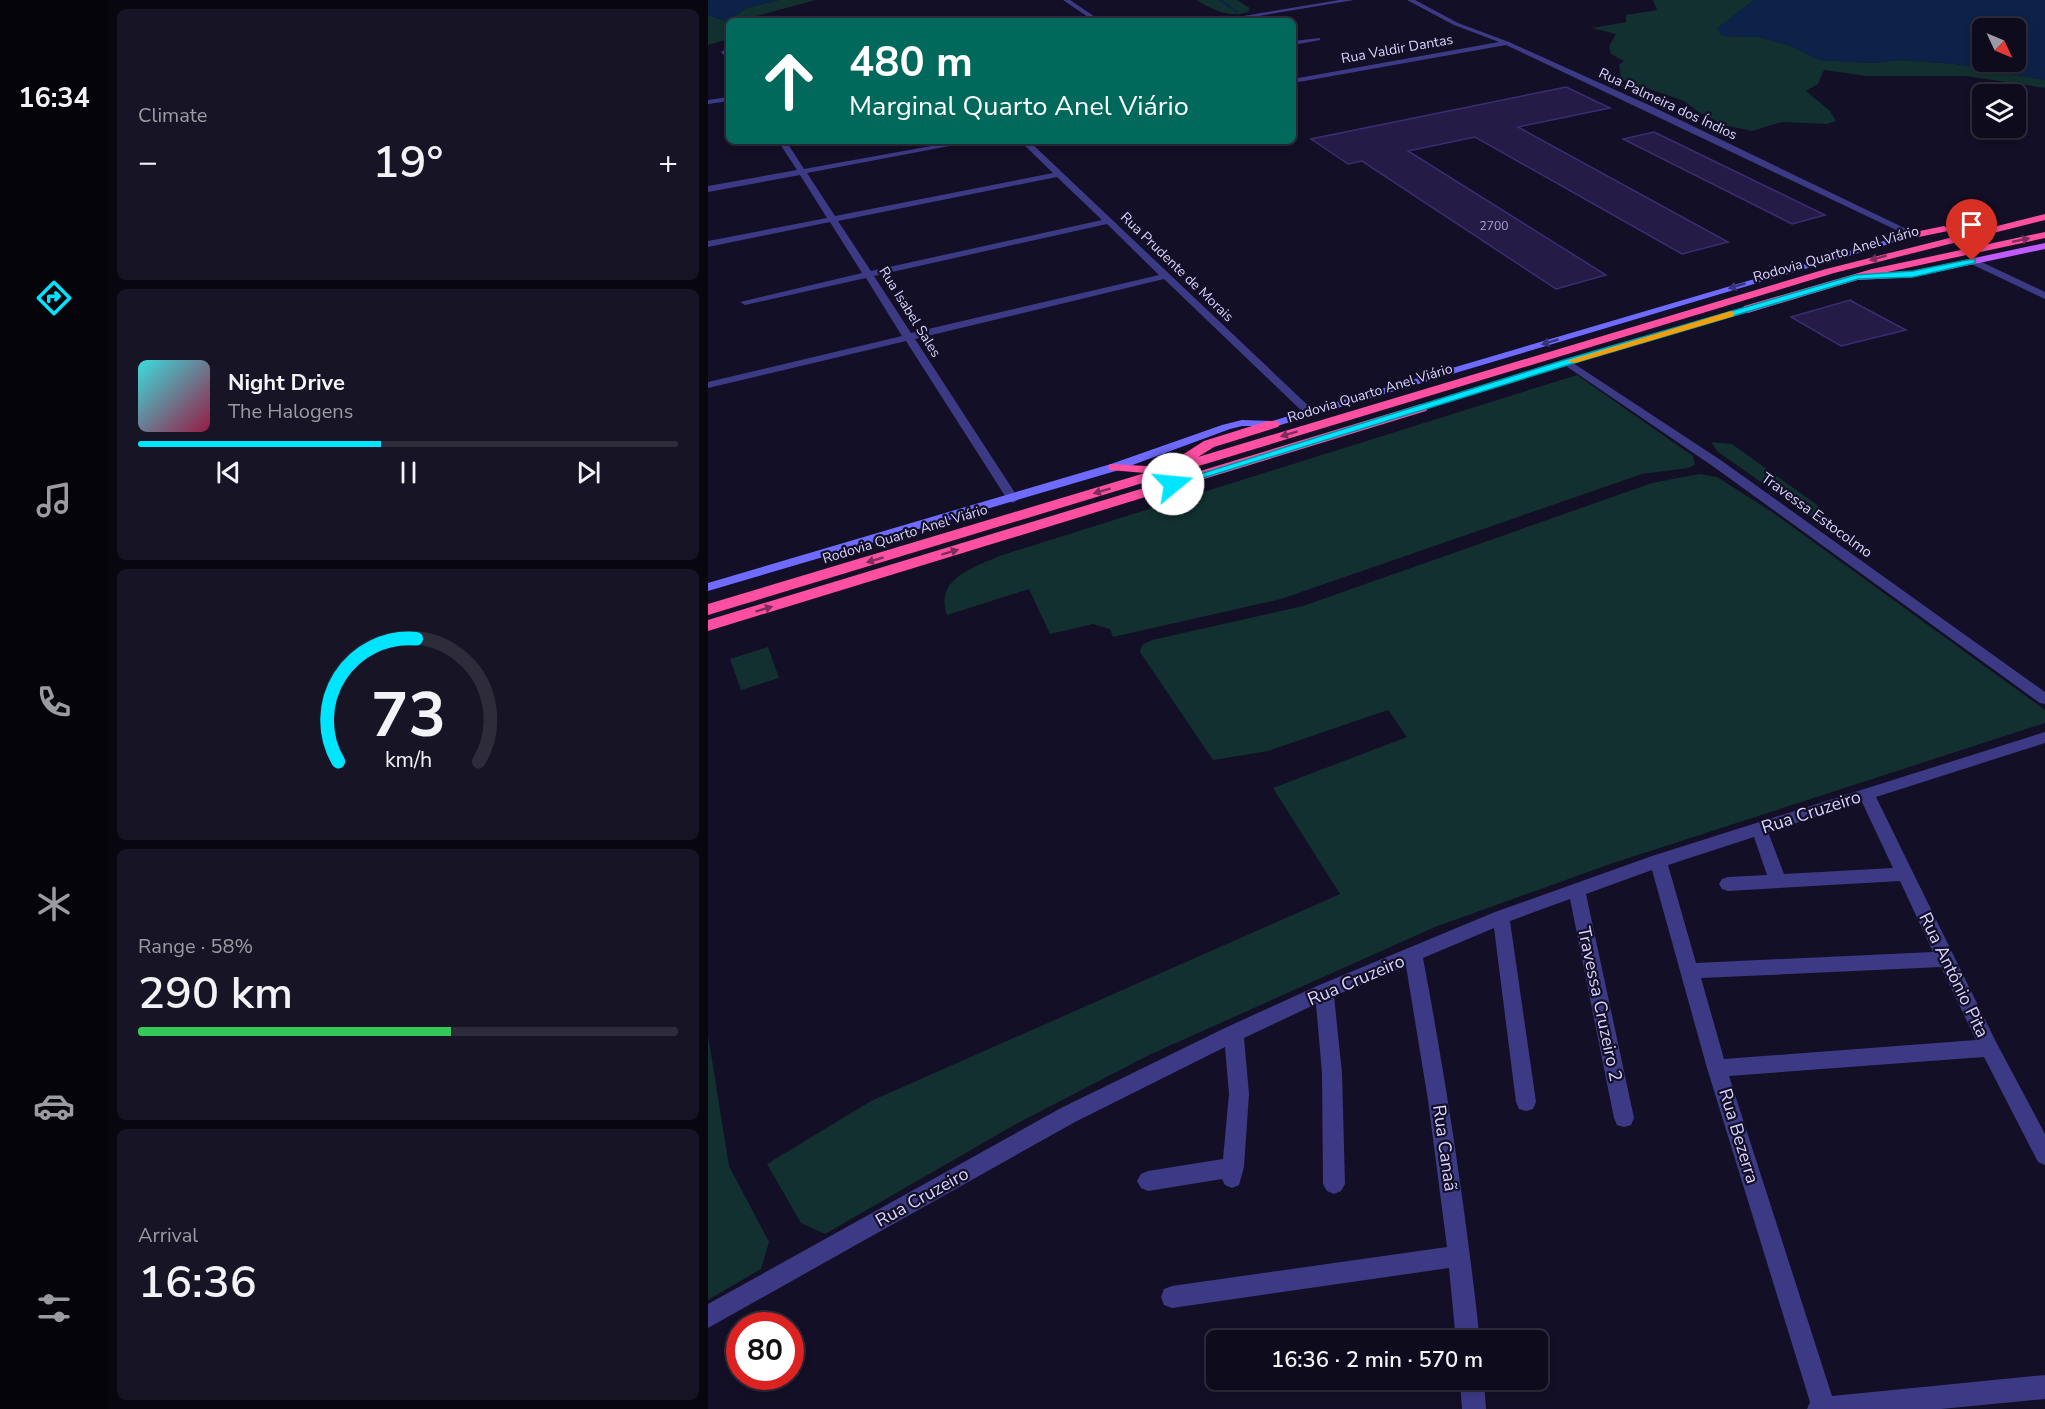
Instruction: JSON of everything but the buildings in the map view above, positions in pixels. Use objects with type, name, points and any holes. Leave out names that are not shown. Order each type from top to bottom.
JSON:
[{"type":"highway","points":[[1982,221],[2045,207]]},
{"type":"highway","name":"Rodovia Quarto Anel Viário","points":[[708,610],[1819,274],[2045,217]]},
{"type":"highway","points":[[1914,235],[1959,226]]},
{"type":"highway","name":"Rodovia Quarto Anel Viário","points":[[708,626],[1567,362],[1858,277],[2045,235]]},
{"type":"highway","points":[[1935,243],[1956,254]]},
{"type":"highway","points":[[1115,467],[1172,470],[1209,444],[1273,424]]},
{"type":"main road","points":[[1858,277],[1913,274],[2045,246]]},
{"type":"street","points":[[1066,0],[1093,18]]},
{"type":"street","points":[[1235,18],[1351,0]]},
{"type":"street","name":"Rua Palmeira dos Índios","points":[[1410,0],[1456,24],[1507,43],[1648,108],[1914,235]]},
{"type":"street","points":[[1296,43],[1318,39]]},
{"type":"street","name":"Rua Valdir Dantas","points":[[1296,80],[1507,43]]},
{"type":"street","points":[[708,102],[726,99]]},
{"type":"street","name":"Rua Isabel Sales","points":[[784,144],[1012,498]]},
{"type":"street","points":[[708,189],[955,144]]},
{"type":"street","name":"Rua Prudente de Morais","points":[[1027,144],[1310,413]]},
{"type":"street","points":[[708,244],[1060,174]]},
{"type":"street","points":[[745,302],[1110,221]]},
{"type":"street","points":[[708,587],[1115,467],[1226,427],[1250,423],[1273,424],[1914,235]]},
{"type":"street","points":[[1972,261],[2045,296]]},
{"type":"street","points":[[708,385],[1166,276]]},
{"type":"street","name":"Travessa Estocolmo","points":[[1567,362],[1718,464],[2045,699]]},
{"type":"street","name":"Rua Cruzeiro","points":[[708,1317],[1068,1115],[1234,1033],[1324,992],[1501,917],[1658,861],[2045,737]]},
{"type":"street","name":"Rua Antônio Pita","points":[[1866,794],[1989,1048],[2045,1155]]},
{"type":"street","points":[[1759,829],[1778,881]]},
{"type":"street","name":"Rua Bezerra","points":[[1658,861],[1717,1068],[1824,1409]]},
{"type":"street","points":[[1728,884],[1905,874]]},
{"type":"street","name":"Travessa Cruzeiro 2","points":[[1577,890],[1624,1118]]},
{"type":"street","points":[[1501,917],[1526,1102]]},
{"type":"street","name":"Rua Canaã","points":[[1413,956],[1432,1056],[1460,1256],[1467,1330]]},
{"type":"street","points":[[1690,971],[1946,959]]},
{"type":"street","points":[[1324,992],[1332,1073],[1334,1184]]},
{"type":"street","points":[[1148,1181],[1233,1172],[1239,1094],[1234,1033]]},
{"type":"street","points":[[1717,1068],[1989,1048]]},
{"type":"street","points":[[1172,1298],[1460,1256]]},
{"type":"street","points":[[1819,1409],[2045,1387]]},
{"type":"street","points":[[1473,1390],[1474,1409]]},
{"type":"green space","points":[[779,0],[816,0],[749,18],[731,18],[746,8]]},
{"type":"green space","points":[[1196,0],[1237,0],[1250,8],[1248,12],[1241,14],[1228,14]]},
{"type":"green space","points":[[1653,0],[1754,0],[1731,18],[1722,36],[1759,37],[1791,46],[1819,60],[1874,63],[1901,60],[1956,64],[1972,67],[1972,72],[2000,72],[2045,80],[2045,88],[1966,76],[1867,76],[1824,70],[1818,84],[1806,91],[1830,111],[1836,121],[1827,124],[1782,122],[1752,131],[1724,125],[1697,111],[1684,101],[1621,79],[1619,65],[1624,61],[1611,54],[1609,46],[1616,34],[1592,28],[1626,22],[1626,15],[1657,10]]},
{"type":"green space","points":[[708,15],[726,21],[726,40],[708,45]]},
{"type":"green space","points":[[1577,375],[1693,456],[1695,465],[1642,474],[1281,599],[1113,637],[1110,629],[1093,624],[1050,634],[1029,589],[947,615],[944,603],[946,592],[958,576],[999,556]]},
{"type":"green space","points":[[1711,442],[1732,444],[1817,505],[1847,542],[1718,452]]},
{"type":"green space","points":[[1699,474],[1717,477],[1772,512],[2045,710],[2045,723],[1613,863],[1435,927],[1149,1055],[1016,1124],[825,1234],[801,1223],[767,1164],[871,1101],[1340,894],[1273,788],[1407,737],[1388,710],[1268,751],[1213,760],[1140,652],[1142,645],[1152,640],[1303,606],[1652,483]]},
{"type":"green space","points":[[768,647],[779,678],[741,690],[730,659]]},
{"type":"green space","points":[[708,1035],[729,1166],[769,1242],[761,1269],[708,1300]]},
{"type":"water","points":[[708,0],[779,0],[746,8],[731,18],[726,18],[726,21],[708,15]]},
{"type":"water","points":[[1754,0],[2045,0],[2045,80],[2000,72],[2026,72],[2026,18],[1972,18],[1972,67],[1901,60],[1874,63],[1819,60],[1791,46],[1759,37],[1722,36],[1717,28]]},
{"type":"waterway","points":[[1220,0],[1237,12]]},
{"type":"slow traffic","points":[[1571,361],[1731,314]]},
{"type":"route","points":[[1173,484],[1567,362],[1858,277],[1913,274],[1972,261]]}]
